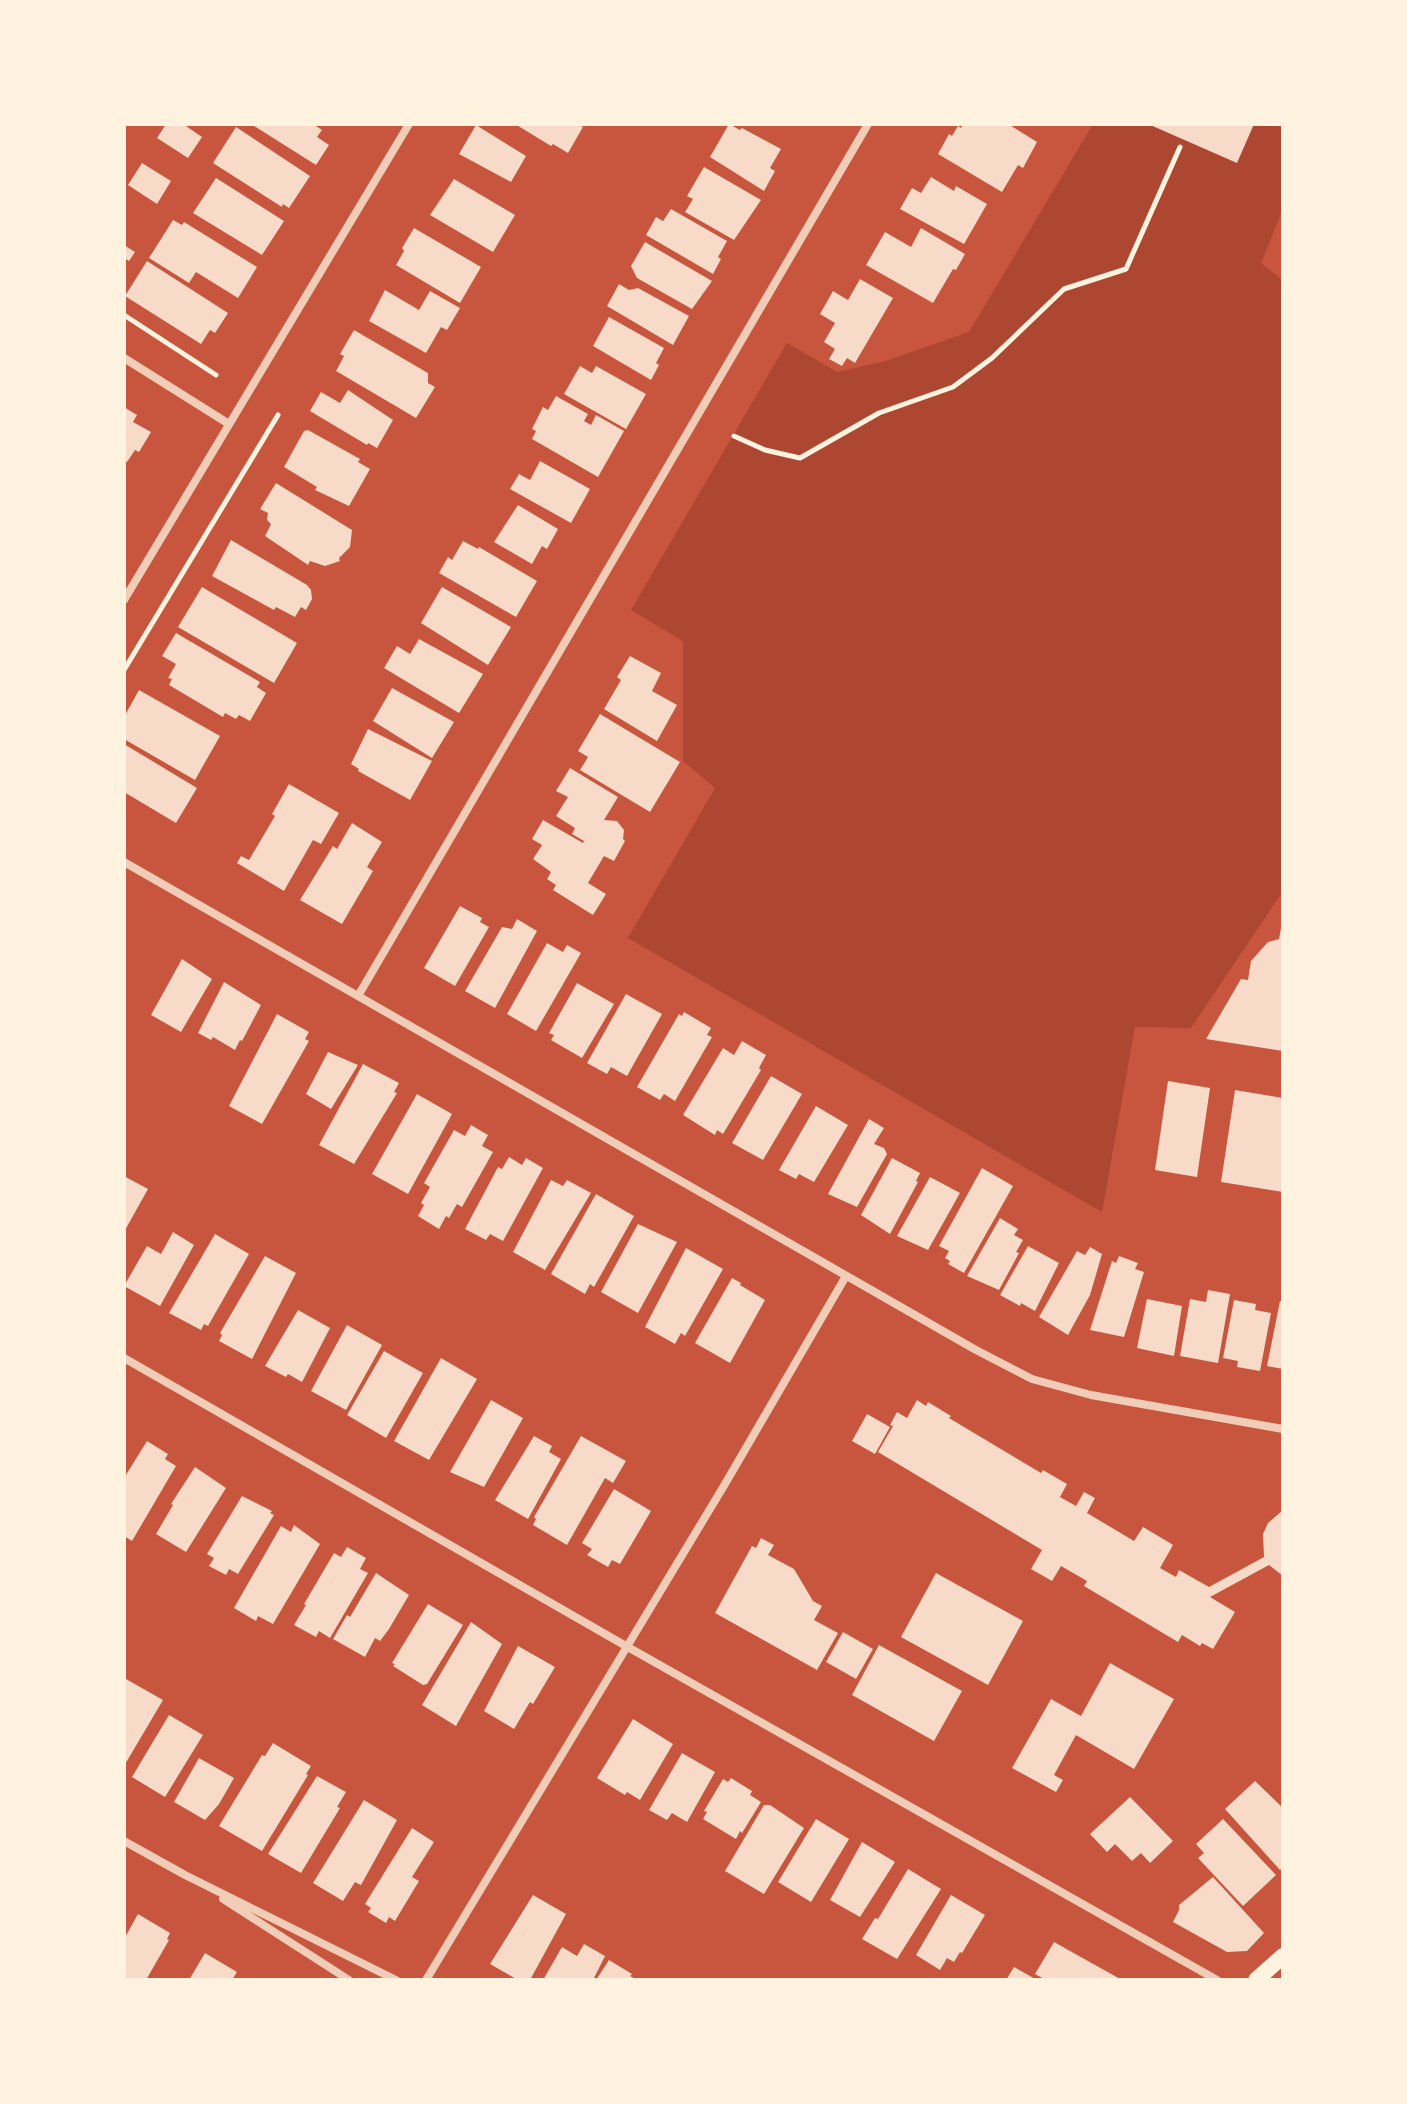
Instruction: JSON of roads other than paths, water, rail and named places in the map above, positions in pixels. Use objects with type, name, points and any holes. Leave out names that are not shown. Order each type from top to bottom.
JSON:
[{"type":"main road","points":[[1256,1980],[1283,1956]]},
{"type":"street","points":[[124,600],[409,124]]},
{"type":"street","points":[[358,996],[868,124]]},
{"type":"street","points":[[124,358],[229,424]]},
{"type":"street","points":[[124,862],[846,1276],[1032,1379],[1091,1395],[1283,1429]]},
{"type":"street","points":[[426,1980],[725,1484],[846,1276]]},
{"type":"street","points":[[124,1358],[1217,1980]]},
{"type":"street","points":[[124,1841],[185,1875],[396,1980]]},
{"type":"street","points":[[185,1875],[349,1980]]}]
